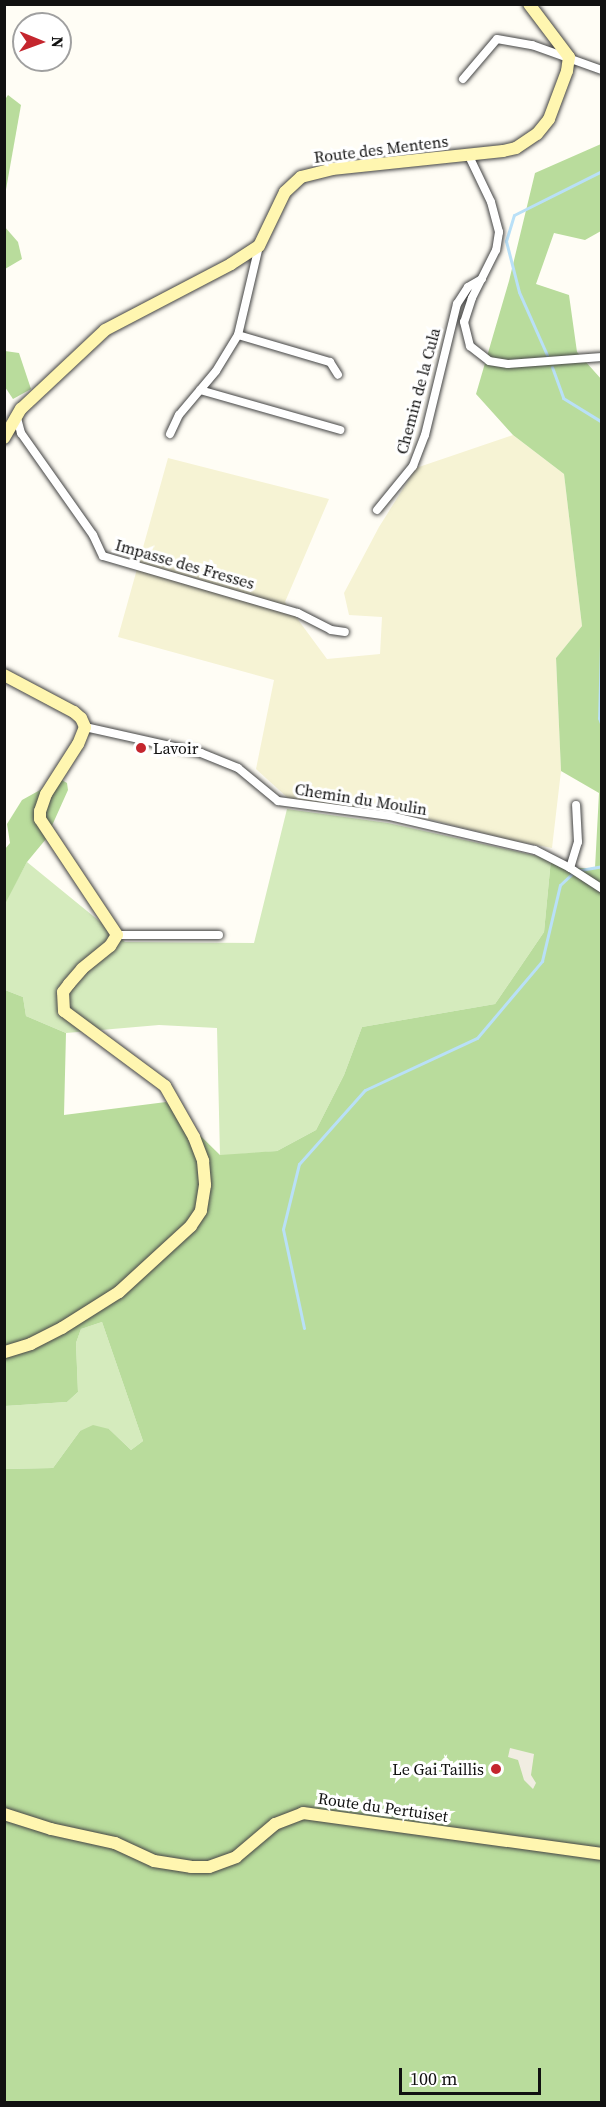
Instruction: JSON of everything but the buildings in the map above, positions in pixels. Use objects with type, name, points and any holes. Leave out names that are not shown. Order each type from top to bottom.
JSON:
[{"type":"street","points":[[529,4],[569,57]]},
{"type":"street","points":[[463,80],[497,39],[532,45],[602,70]]},
{"type":"street","name":"Route des Mentens","points":[[259,246],[285,192],[301,177],[332,169],[516,148],[537,134],[549,119],[567,71],[569,57]]},
{"type":"street","points":[[468,154],[491,202],[499,232],[496,250],[465,316],[464,330],[470,346],[483,358],[508,364],[602,357]]},
{"type":"street","points":[[170,434],[179,415],[216,371],[238,335],[259,246]]},
{"type":"street","points":[[4,438],[21,409],[105,330],[222,269],[259,246]]},
{"type":"street","name":"Chemin de la Cula","points":[[377,510],[412,466],[424,435],[457,304],[468,287],[482,278]]},
{"type":"street","points":[[238,335],[330,362],[338,375]]},
{"type":"street","points":[[200,390],[340,430]]},
{"type":"street","name":"Impasse des Fresses","points":[[16,418],[21,433],[93,535],[103,556],[298,613],[331,630],[345,632]]},
{"type":"street","points":[[4,675],[83,723],[78,744],[46,794],[39,811],[40,819],[117,935]]},
{"type":"street","name":"Chemin du Moulin","points":[[83,723],[201,753],[238,768],[278,801],[390,816],[535,850],[573,870],[602,889]]},
{"type":"street","points":[[573,870],[578,842],[576,805]]},
{"type":"street","points":[[117,935],[219,934]]},
{"type":"street","points":[[4,1352],[31,1344],[62,1328],[119,1292],[181,1237],[201,1211],[205,1197],[203,1161],[181,1110],[165,1086],[64,1011],[63,992],[82,969],[110,946],[117,935]]},
{"type":"street","name":"Route du Pertuiset","points":[[4,1814],[51,1829],[115,1843],[154,1861],[191,1867],[209,1867],[236,1857],[275,1824],[303,1813],[602,1854]]},
{"type":"shaded area","points":[[513,435],[564,474],[582,626],[556,658],[561,771],[552,848],[413,815],[289,799],[256,769],[274,680],[118,637],[168,458],[329,499],[285,602],[327,659],[380,654],[382,617],[349,615],[344,593],[379,527],[416,468]]},
{"type":"shaded area","points":[[510,1748],[534,1754],[531,1775],[536,1783],[533,1789],[524,1780],[518,1760],[508,1757]]},
{"type":"green space","points":[[8,95],[21,105],[5,195],[4,101]]},
{"type":"green space","points":[[601,144],[601,231],[585,240],[554,233],[536,284],[569,295],[577,352],[602,380],[601,2102],[5,2102],[5,1469],[53,1468],[80,1431],[93,1425],[109,1429],[131,1450],[143,1441],[102,1322],[81,1329],[76,1343],[78,1392],[67,1402],[5,1406],[5,990],[23,997],[26,1016],[66,1033],[64,1115],[166,1102],[220,1155],[277,1151],[316,1130],[344,1075],[362,1027],[495,1004],[544,932],[551,859],[570,868],[595,868],[599,793],[561,771],[556,658],[582,626],[564,474],[513,435],[476,394],[509,281],[535,173]]},
{"type":"green space","points":[[4,226],[18,242],[22,259],[5,269]]},
{"type":"green space","points":[[5,351],[19,353],[31,389],[13,399],[5,387]]},
{"type":"green space","points":[[60,779],[67,783],[68,790],[46,839],[27,862],[5,904],[5,849],[10,843],[7,824],[22,800]]},
{"type":"green space","points":[[287,809],[388,823],[551,859],[544,932],[495,1004],[362,1027],[344,1075],[316,1130],[277,1151],[220,1156],[217,1028],[159,1025],[66,1033],[26,1016],[23,997],[5,990],[4,904],[27,862],[125,942],[254,943]]},
{"type":"green space","points":[[102,1322],[143,1441],[131,1450],[109,1429],[80,1431],[53,1468],[5,1469],[5,1406],[67,1402],[78,1392],[76,1343],[81,1329]]},
{"type":"waterway","points":[[547,355],[519,292],[506,241],[514,215],[602,171]]},
{"type":"waterway","points":[[552,367],[563,398],[602,422]]},
{"type":"waterway","points":[[602,607],[599,718],[602,726]]},
{"type":"waterway","points":[[304,1328],[283,1229],[299,1164],[365,1090],[477,1038],[542,961],[560,885],[575,871],[602,866]]},
{"type":"place","name":"Lavoir","points":[[141,748]]},
{"type":"place","name":"Le Gai Taillis","points":[[496,1769]]}]
